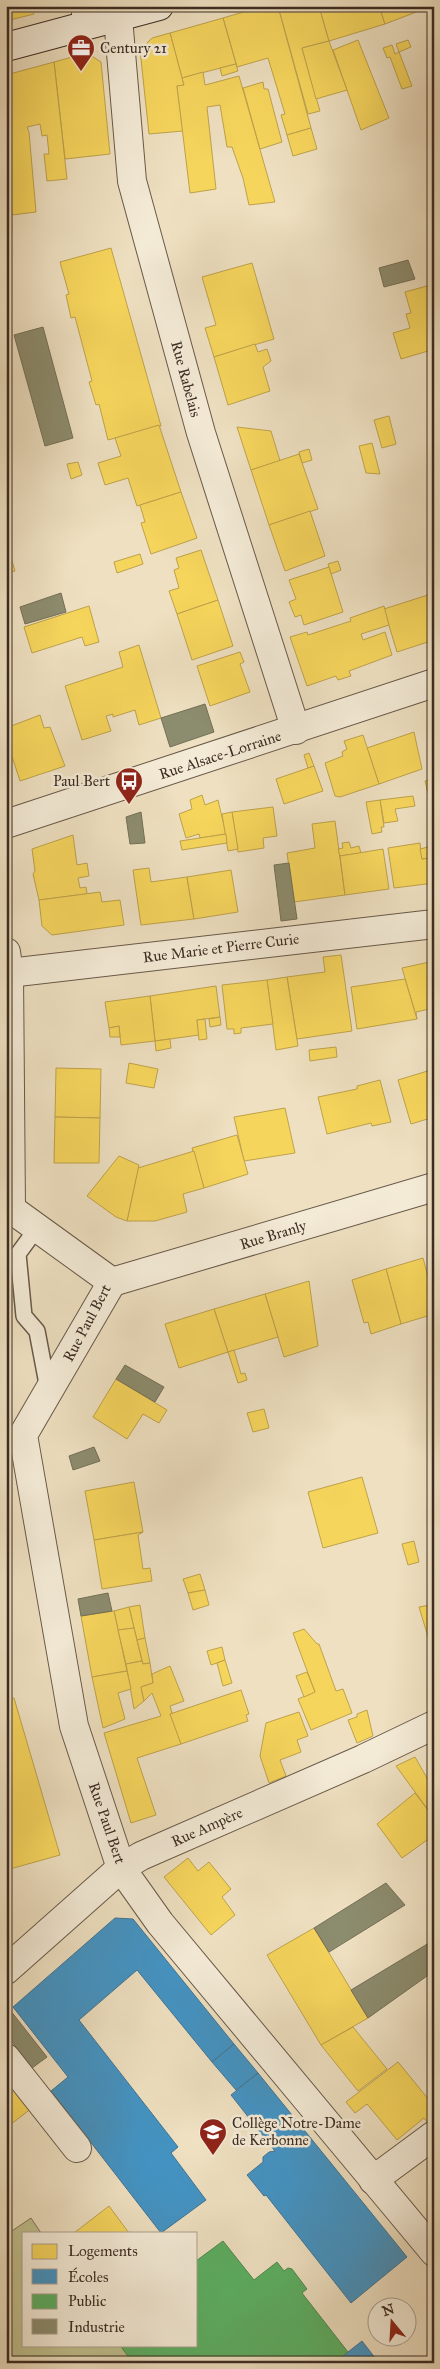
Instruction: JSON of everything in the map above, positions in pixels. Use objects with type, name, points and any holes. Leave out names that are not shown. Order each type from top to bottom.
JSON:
[{"type":"street","points":[[6,47],[86,15],[118,18],[159,6]]},
{"type":"street","name":"Rue Rabelais","points":[[118,18],[132,181],[201,433],[296,730]]},
{"type":"street","name":"Rue Alsace-Lorraine","points":[[6,824],[434,683]]},
{"type":"street","name":"Rue Marie et Pierre Curie","points":[[8,963],[434,924]]},
{"type":"street","name":"Rue Paul Bert","points":[[8,963],[9,1209],[112,1282],[49,1393],[14,1438],[74,1726],[121,1868],[160,1923],[434,2252]]},
{"type":"street","name":"Rue Branly","points":[[112,1282],[434,1187]]},
{"type":"street","name":"Rue Ampère","points":[[6,1970],[121,1868],[140,1856],[363,1759],[434,1725]]},
{"type":"street","points":[[6,2058],[77,2148]]},
{"type":"street","points":[[373,2180],[434,2135]]},
{"type":"lane","name":"Rue Paul Bert","points":[[37,1228],[18,1254],[24,1316],[37,1331],[49,1393]]},
{"type":"green space","points":[[31,2218],[40,2232],[22,2232],[22,2346],[121,2346],[133,2363],[6,2363],[6,2235]]},
{"type":"building: Logements","points":[[6,6],[33,6],[34,14],[6,21]]},
{"type":"building: Logements","points":[[264,6],[278,6],[311,128],[287,135],[281,115],[285,114],[268,58],[237,67],[223,18]]},
{"type":"building: Logements","points":[[278,6],[319,6],[329,41],[302,48],[320,111],[308,114]]},
{"type":"building: Logements","points":[[319,6],[379,6],[385,24],[329,41]]},
{"type":"building: Logements","points":[[379,6],[432,6],[385,24]]},
{"type":"building: Logements","points":[[223,18],[236,64],[182,78],[170,33]]},
{"type":"building: Logements","points":[[170,33],[184,85],[177,86],[183,131],[149,134],[140,50],[152,38]]},
{"type":"building: Logements","points":[[358,40],[389,118],[361,130],[333,50]]},
{"type":"building: Logements","points":[[408,40],[411,47],[399,52],[396,44]]},
{"type":"building: Logements","points":[[329,41],[347,90],[316,99],[302,48]]},
{"type":"building: Logements","points":[[392,45],[395,54],[399,52],[412,86],[402,89],[390,57],[387,58],[383,48]]},
{"type":"building: Logements","points":[[87,53],[101,62],[110,154],[65,159],[54,62]]},
{"type":"building: Logements","points":[[54,62],[67,179],[47,181],[44,154],[49,154],[47,135],[42,136],[40,124],[27,127],[36,212],[12,215],[6,151],[6,75]]},
{"type":"building: Logements","points":[[236,64],[238,71],[222,76],[220,68]]},
{"type":"building: Logements","points":[[203,72],[205,85],[239,76],[275,202],[249,205],[243,178],[232,147],[227,147],[220,105],[207,107],[216,189],[190,193],[177,86],[184,85],[182,78]]},
{"type":"building: Logements","points":[[263,82],[264,89],[268,89],[282,142],[260,149],[243,88]]},
{"type":"building: Logements","points":[[311,128],[317,149],[293,156],[287,135]]},
{"type":"building: Logements","points":[[6,190],[9,190],[11,211],[6,212]]},
{"type":"building: Logements","points":[[11,211],[12,228],[6,229],[6,212]]},
{"type":"building: Logements","points":[[111,248],[161,426],[108,440],[99,404],[96,405],[89,382],[92,381],[75,317],[71,318],[66,295],[69,294],[60,262]]},
{"type":"building: Logements","points":[[252,263],[274,339],[214,357],[205,328],[216,325],[202,277]]},
{"type":"building: Logements","points":[[434,284],[434,357],[430,358],[428,351],[401,359],[393,333],[410,328],[406,314],[411,313],[405,292]]},
{"type":"building: Logements","points":[[255,344],[258,352],[267,349],[271,361],[263,367],[270,391],[228,405],[214,357]]},
{"type":"building: Logements","points":[[389,416],[396,444],[382,448],[374,420]]},
{"type":"building: Logements","points":[[159,425],[181,492],[137,506],[128,478],[105,485],[98,463],[121,456],[115,438]]},
{"type":"building: Logements","points":[[237,427],[271,431],[280,461],[251,470]]},
{"type":"building: Logements","points":[[372,443],[380,474],[366,473],[359,446]]},
{"type":"building: Logements","points":[[309,449],[312,460],[302,463],[299,452]]},
{"type":"building: Logements","points":[[299,454],[318,509],[269,525],[251,470]]},
{"type":"building: Logements","points":[[78,462],[82,475],[71,479],[67,464]]},
{"type":"building: Logements","points":[[181,492],[197,538],[151,554],[141,523],[145,522],[140,505]]},
{"type":"building: Logements","points":[[310,511],[325,556],[285,571],[269,525]]},
{"type":"building: Logements","points":[[8,547],[15,571],[6,573],[6,548]]},
{"type":"building: Logements","points":[[201,550],[218,600],[177,614],[169,591],[179,588],[174,570],[179,568],[176,558]]},
{"type":"building: Logements","points":[[140,554],[143,564],[117,573],[114,562]]},
{"type":"building: Logements","points":[[338,561],[341,570],[331,574],[328,564]]},
{"type":"building: Logements","points":[[329,567],[343,612],[304,625],[301,615],[295,617],[289,602],[296,599],[289,580]]},
{"type":"building: Logements","points":[[434,593],[434,640],[397,652],[384,609]]},
{"type":"building: Logements","points":[[218,600],[233,646],[192,660],[177,614]]},
{"type":"building: Logements","points":[[89,606],[99,642],[85,646],[82,637],[32,653],[24,627]]},
{"type":"building: Logements","points":[[384,606],[389,625],[361,634],[363,640],[385,632],[392,655],[349,671],[351,676],[338,680],[336,676],[307,686],[290,637],[307,632],[308,635],[351,621],[350,618]]},
{"type":"building: Logements","points":[[139,645],[161,718],[139,725],[135,710],[113,717],[113,714],[106,716],[111,731],[82,740],[65,686],[123,667],[119,652]]},
{"type":"building: Logements","points":[[240,652],[244,662],[240,664],[250,692],[210,706],[197,666]]},
{"type":"building: Logements","points":[[40,715],[44,728],[50,727],[65,766],[20,781],[7,741],[10,740],[6,728]]},
{"type":"building: Logements","points":[[414,732],[422,769],[379,784],[367,748]]},
{"type":"building: Logements","points":[[363,735],[379,784],[340,797],[335,796],[325,763],[343,756],[342,752],[347,749],[344,741]]},
{"type":"building: Logements","points":[[309,753],[314,766],[308,768],[304,755]]},
{"type":"building: Logements","points":[[314,766],[323,791],[284,804],[276,779]]},
{"type":"building: Logements","points":[[433,779],[434,792],[428,793],[425,781]]},
{"type":"building: Logements","points":[[202,795],[205,805],[218,800],[226,834],[200,838],[199,834],[186,838],[179,814],[192,809],[190,800]]},
{"type":"building: Logements","points":[[413,796],[415,806],[395,809],[398,821],[384,823],[380,800]]},
{"type":"building: Logements","points":[[380,800],[384,827],[381,827],[382,832],[372,834],[366,802]]},
{"type":"building: Logements","points":[[273,807],[277,836],[263,838],[264,848],[238,852],[232,812]]},
{"type":"building: Logements","points":[[232,812],[238,849],[228,851],[222,814]]},
{"type":"building: Logements","points":[[335,821],[345,895],[294,902],[287,853],[315,848],[312,824]]},
{"type":"building: Logements","points":[[226,834],[227,843],[182,850],[180,841]]},
{"type":"building: Logements","points":[[73,835],[77,865],[87,863],[89,876],[78,878],[80,888],[86,887],[87,894],[39,900],[33,874],[35,871],[32,849]]},
{"type":"building: Logements","points":[[349,842],[351,848],[359,846],[361,853],[340,856],[338,849],[343,848],[342,843]]},
{"type":"building: Logements","points":[[420,843],[422,859],[434,857],[434,883],[394,888],[388,848]]},
{"type":"building: Logements","points":[[428,847],[431,858],[422,859],[420,849]]},
{"type":"building: Logements","points":[[383,849],[389,889],[345,895],[340,856]]},
{"type":"building: Logements","points":[[149,868],[151,882],[187,877],[194,919],[141,925],[133,870]]},
{"type":"building: Logements","points":[[231,870],[238,912],[194,919],[187,877]]},
{"type":"building: Logements","points":[[100,892],[102,902],[120,900],[124,925],[52,935],[42,926],[39,900]]},
{"type":"building: Logements","points":[[341,955],[352,1031],[297,1039],[287,977],[325,972],[323,957]]},
{"type":"building: Logements","points":[[434,961],[434,1008],[416,1012],[417,1019],[402,968]]},
{"type":"building: Logements","points":[[287,977],[298,1046],[276,1050],[267,980]]},
{"type":"building: Logements","points":[[405,979],[417,1019],[357,1029],[351,987]]},
{"type":"building: Logements","points":[[267,980],[273,1024],[241,1028],[241,1033],[234,1034],[234,1029],[227,1029],[222,985]]},
{"type":"building: Logements","points":[[216,986],[220,1017],[197,1020],[199,1035],[155,1041],[150,996]]},
{"type":"building: Logements","points":[[150,996],[155,1041],[121,1045],[119,1026],[109,1028],[105,1002]]},
{"type":"building: Logements","points":[[220,1017],[221,1025],[210,1027],[209,1019]]},
{"type":"building: Logements","points":[[205,1019],[207,1039],[199,1040],[197,1020]]},
{"type":"building: Logements","points":[[119,1026],[120,1037],[110,1037],[109,1028]]},
{"type":"building: Logements","points":[[170,1039],[171,1048],[156,1051],[155,1041]]},
{"type":"building: Logements","points":[[336,1047],[337,1057],[310,1061],[309,1050]]},
{"type":"building: Logements","points":[[129,1063],[158,1069],[154,1088],[126,1083]]},
{"type":"building: Logements","points":[[56,1068],[101,1069],[100,1118],[55,1117]]},
{"type":"building: Logements","points":[[434,1069],[434,1117],[411,1124],[398,1080]]},
{"type":"building: Logements","points":[[380,1080],[391,1122],[372,1126],[371,1123],[327,1134],[318,1097],[357,1089],[357,1086]]},
{"type":"building: Logements","points":[[285,1108],[295,1153],[244,1161],[234,1117]]},
{"type":"building: Logements","points":[[55,1117],[100,1118],[99,1163],[54,1163]]},
{"type":"building: Logements","points":[[237,1135],[248,1174],[204,1188],[192,1148]]},
{"type":"building: Logements","points":[[194,1151],[204,1188],[183,1194],[187,1212],[155,1221],[127,1221],[138,1168]]},
{"type":"building: Logements","points":[[119,1156],[139,1165],[127,1221],[116,1217],[87,1196]]},
{"type":"building: Logements","points":[[423,1258],[434,1299],[431,1301],[434,1314],[401,1324],[386,1269]]},
{"type":"building: Logements","points":[[386,1269],[401,1324],[371,1334],[368,1322],[364,1323],[352,1280]]},
{"type":"building: Logements","points":[[309,1281],[318,1346],[284,1357],[265,1294]]},
{"type":"building: Logements","points":[[265,1294],[278,1337],[228,1352],[214,1309]]},
{"type":"building: Logements","points":[[214,1309],[228,1352],[179,1368],[165,1324]]},
{"type":"building: Logements","points":[[234,1350],[241,1374],[245,1373],[247,1380],[238,1383],[228,1352]]},
{"type":"building: Logements","points":[[116,1379],[167,1410],[159,1423],[143,1414],[127,1439],[93,1417]]},
{"type":"building: Logements","points":[[264,1409],[269,1428],[253,1432],[247,1413]]},
{"type":"building: Logements","points":[[362,1477],[378,1533],[323,1548],[308,1492]]},
{"type":"building: Logements","points":[[134,1482],[143,1532],[94,1540],[85,1491]]},
{"type":"building: Logements","points":[[143,1532],[138,1535],[143,1569],[150,1568],[152,1581],[102,1589],[94,1540]]},
{"type":"building: Logements","points":[[414,1541],[419,1562],[408,1565],[402,1544]]},
{"type":"building: Logements","points":[[200,1574],[205,1590],[188,1593],[183,1579]]},
{"type":"building: Logements","points":[[205,1590],[209,1605],[193,1610],[188,1593]]},
{"type":"building: Logements","points":[[140,1605],[145,1638],[137,1640],[129,1607]]},
{"type":"building: Logements","points":[[430,1605],[434,1620],[434,1638],[429,1640],[419,1607]]},
{"type":"building: Logements","points":[[129,1607],[134,1628],[118,1630],[114,1611]]},
{"type":"building: Logements","points":[[114,1611],[127,1671],[92,1677],[81,1616]]},
{"type":"building: Logements","points":[[134,1628],[142,1661],[126,1664],[118,1630]]},
{"type":"building: Logements","points":[[304,1629],[319,1644],[336,1691],[343,1689],[352,1713],[311,1730],[298,1699],[315,1692],[293,1633]]},
{"type":"building: Logements","points":[[145,1638],[150,1663],[143,1664],[137,1640]]},
{"type":"building: Logements","points":[[222,1647],[225,1660],[211,1665],[207,1651]]},
{"type":"building: Logements","points":[[225,1660],[232,1683],[223,1686],[217,1663]]},
{"type":"building: Logements","points":[[142,1661],[143,1664],[150,1663],[153,1683],[141,1687],[144,1701],[134,1709],[126,1664]]},
{"type":"building: Logements","points":[[170,1666],[184,1701],[170,1706],[181,1744],[137,1758],[156,1815],[131,1823],[104,1733],[161,1716],[152,1693],[144,1701],[141,1687],[153,1683],[152,1674]]},
{"type":"building: Logements","points":[[127,1671],[131,1689],[118,1693],[125,1719],[103,1728],[92,1677]]},
{"type":"building: Logements","points":[[307,1672],[315,1692],[304,1697],[296,1676]]},
{"type":"building: Logements","points":[[241,1690],[249,1714],[246,1715],[248,1721],[181,1744],[170,1714]]},
{"type":"building: Logements","points":[[14,1698],[60,1855],[10,1869],[6,1856],[6,1701]]},
{"type":"building: Logements","points":[[367,1710],[373,1736],[357,1743],[348,1720],[357,1717],[357,1714]]},
{"type":"building: Logements","points":[[299,1712],[308,1736],[297,1740],[301,1752],[280,1760],[286,1776],[269,1783],[260,1756],[266,1723]]},
{"type":"building: Logements","points":[[415,1757],[434,1787],[434,1818],[396,1766]]},
{"type":"building: Logements","points":[[415,1793],[434,1818],[434,1835],[402,1858],[377,1824]]},
{"type":"building: Logements","points":[[188,1858],[198,1871],[209,1862],[231,1889],[222,1897],[235,1915],[211,1935],[164,1877]]},
{"type":"building: Logements","points":[[314,1928],[368,2018],[321,2045],[267,1955]]},
{"type":"building: Logements","points":[[353,2027],[387,2069],[358,2091],[321,2045]]},
{"type":"building: Logements","points":[[398,2062],[434,2106],[434,2118],[428,2123],[424,2118],[397,2140],[367,2104],[355,2113],[346,2102]]},
{"type":"building: Logements","points":[[9,2078],[32,2108],[6,2128],[6,2081]]},
{"type":"building: Logements","points":[[109,2206],[128,2232],[75,2232]]},
{"type":"building: Écoles","points":[[115,1918],[133,1919],[234,2044],[212,2062],[137,1970],[79,2020],[178,2147],[171,2153],[206,2200],[160,2232],[51,2091],[68,2077],[13,2007]]},
{"type":"building: Écoles","points":[[234,2044],[258,2073],[236,2090],[212,2062]]},
{"type":"building: Écoles","points":[[258,2073],[407,2257],[351,2303],[266,2195],[264,2196],[247,2175],[263,2162],[263,2157],[269,2152],[275,2151],[231,2095]]},
{"type":"building: Écoles","points":[[362,2341],[379,2363],[334,2363]]},
{"type":"building: Public","points":[[223,2241],[254,2280],[277,2262],[284,2271],[288,2268],[292,2269],[307,2289],[302,2293],[348,2352],[334,2363],[133,2363],[121,2346],[198,2346],[198,2260]]},
{"type":"building: Industrie","points":[[408,260],[415,279],[384,287],[379,268]]},
{"type":"building: Industrie","points":[[43,327],[73,438],[45,446],[14,335]]},
{"type":"building: Industrie","points":[[61,593],[66,612],[25,624],[20,607]]},
{"type":"building: Industrie","points":[[205,704],[214,732],[170,747],[161,718]]},
{"type":"building: Industrie","points":[[141,812],[145,843],[130,844],[126,817]]},
{"type":"building: Industrie","points":[[289,863],[297,919],[281,921],[274,865]]},
{"type":"building: Industrie","points":[[125,1365],[164,1387],[155,1402],[116,1379]]},
{"type":"building: Industrie","points":[[94,1447],[100,1461],[73,1470],[69,1456]]},
{"type":"building: Industrie","points":[[108,1593],[112,1611],[81,1616],[78,1599]]},
{"type":"building: Industrie","points":[[386,1883],[405,1905],[329,1952],[314,1928]]},
{"type":"building: Industrie","points":[[434,1940],[434,1971],[368,2018],[351,1990]]},
{"type":"building: Industrie","points":[[10,2010],[47,2057],[32,2068],[6,2034],[6,2013]]},
{"type":"place","name":"Century 21","points":[[81,72]]},
{"type":"place","name":"Paul Bert","points":[[129,805]]},
{"type":"place","name":"Collège Notre-Dame de Kerbonne","points":[[213,2156]]}]
